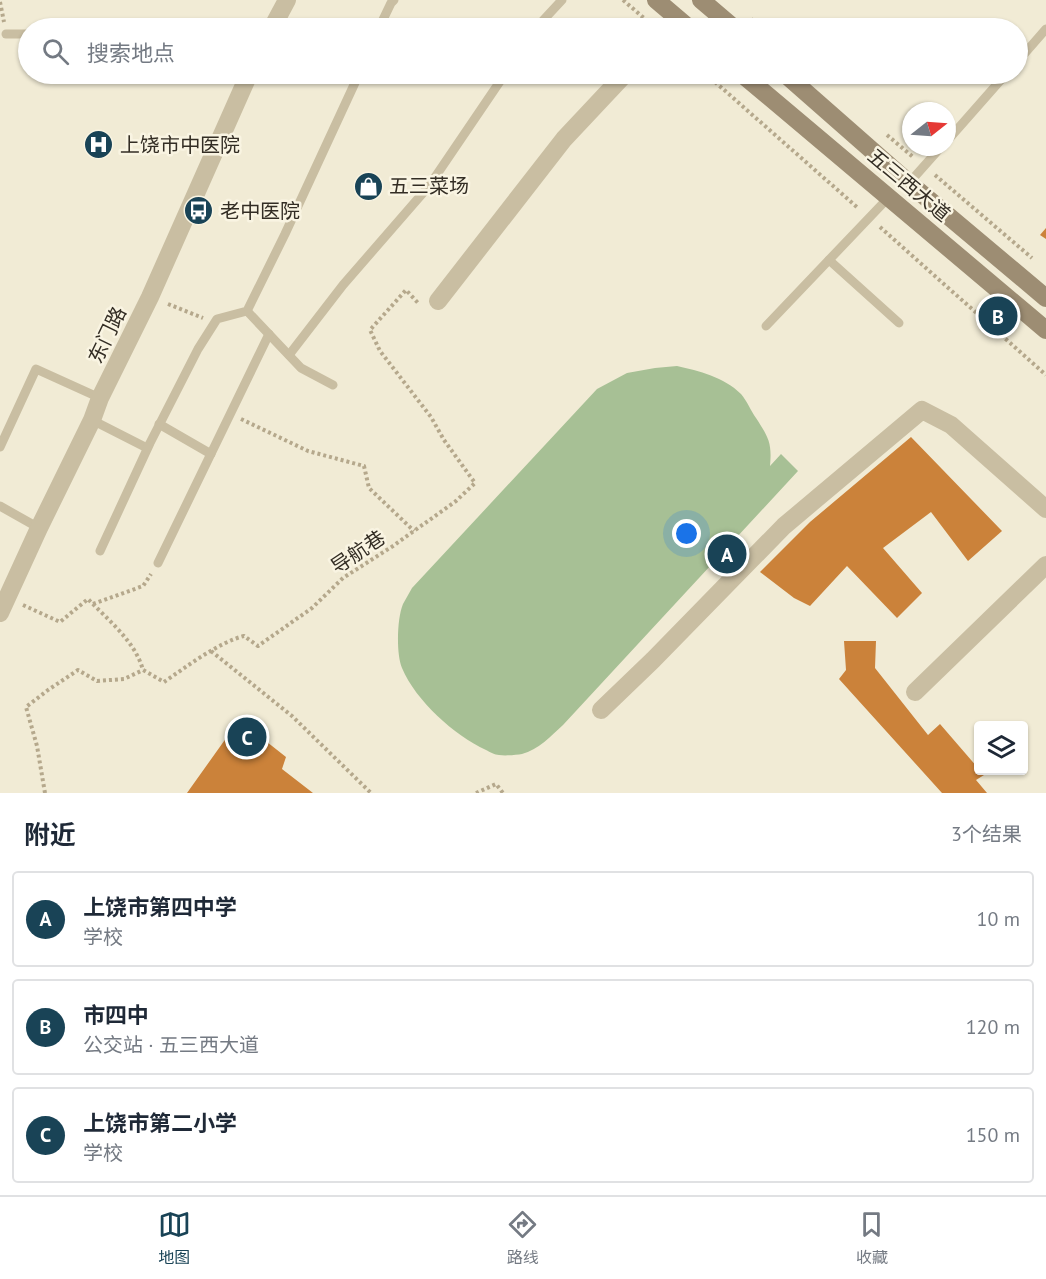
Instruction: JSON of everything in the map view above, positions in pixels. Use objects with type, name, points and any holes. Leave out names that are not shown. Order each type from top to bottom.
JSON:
[{"type":"main road","points":[[656,0],[672,18]]},
{"type":"main road","points":[[701,0],[722,18]]},
{"type":"main road","name":"五三西大道","points":[[754,84],[1046,330]]},
{"type":"main road","name":"五三西大道","points":[[796,84],[909,183],[1046,298]]},
{"type":"street","points":[[277,18],[287,0]]},
{"type":"street","name":"东门路","points":[[4,605],[92,420],[100,398],[150,297],[245,84]]},
{"type":"street","points":[[438,301],[564,139],[616,84]]},
{"type":"street","points":[[601,710],[784,526],[922,410],[951,425],[1046,509]]},
{"type":"street","points":[[915,692],[1046,565]]},
{"type":"lane","points":[[384,18],[394,0]]},
{"type":"lane","points":[[545,18],[562,0]]},
{"type":"lane","points":[[1028,48],[1046,28]]},
{"type":"lane","points":[[6,34],[18,34]]},
{"type":"lane","points":[[100,551],[147,448],[198,349],[217,319],[247,311],[354,84]]},
{"type":"lane","points":[[289,355],[342,285],[429,186],[498,84]]},
{"type":"lane","points":[[956,131],[997,84]]},
{"type":"lane","points":[[909,183],[933,156]]},
{"type":"lane","points":[[766,326],[889,197]]},
{"type":"lane","points":[[829,260],[899,323]]},
{"type":"lane","points":[[247,311],[301,368],[333,385]]},
{"type":"lane","points":[[158,563],[269,334]]},
{"type":"lane","points":[[0,447],[36,369],[100,398]]},
{"type":"lane","points":[[92,420],[147,448]]},
{"type":"lane","points":[[159,424],[211,454]]},
{"type":"lane","points":[[0,506],[39,528]]},
{"type":"path","points":[[623,0],[644,18]]},
{"type":"path","name":"导航巷","points":[[143,670],[164,682],[235,638],[244,636],[258,646],[312,608],[343,578],[456,501],[475,483],[444,440],[431,417],[381,351],[370,330],[406,290],[428,314],[438,301]]},
{"type":"path","points":[[150,297],[214,323]]},
{"type":"path","points":[[230,414],[308,451],[364,466],[369,488],[414,531]]},
{"type":"path","points":[[93,604],[143,586],[158,563]]},
{"type":"path","points":[[4,605],[60,622],[88,599],[123,635],[140,658],[143,670],[124,679],[97,681],[78,670],[26,707],[37,746],[45,793]]},
{"type":"path","points":[[211,651],[292,716],[371,793]]},
{"type":"path","points":[[476,793],[496,784],[503,793]]},
{"type":"green space","points":[[677,366],[727,383],[741,394],[767,436],[770,446],[770,466],[781,454],[798,471],[554,734],[539,746],[522,754],[496,754],[474,744],[437,716],[408,680],[400,662],[398,645],[399,618],[403,604],[412,588],[597,389],[627,373]]},
{"type":"building","points":[[1046,228],[1046,239],[1040,235]]},
{"type":"building","points":[[911,437],[1002,531],[968,561],[931,512],[883,548],[922,593],[897,618],[847,566],[810,606],[794,598],[760,572],[810,522]]},
{"type":"building","points":[[844,641],[876,641],[875,668],[928,735],[940,724],[974,763],[974,775],[984,775],[976,780],[987,793],[942,793],[839,679],[846,670]]},
{"type":"building","points":[[239,720],[286,757],[282,769],[313,793],[187,793]]},
{"type":"place","name":"上饶市中医院","points":[[99,145]]},
{"type":"place","name":"五三菜场","points":[[368,186]]},
{"type":"place","name":"老中医院","points":[[199,211]]},
{"type":"place","name":"市四中","points":[[998,316]]},
{"type":"place","name":"上饶市第四中学","points":[[727,554]]},
{"type":"place","name":"上饶市第二小学","points":[[247,737]]}]
